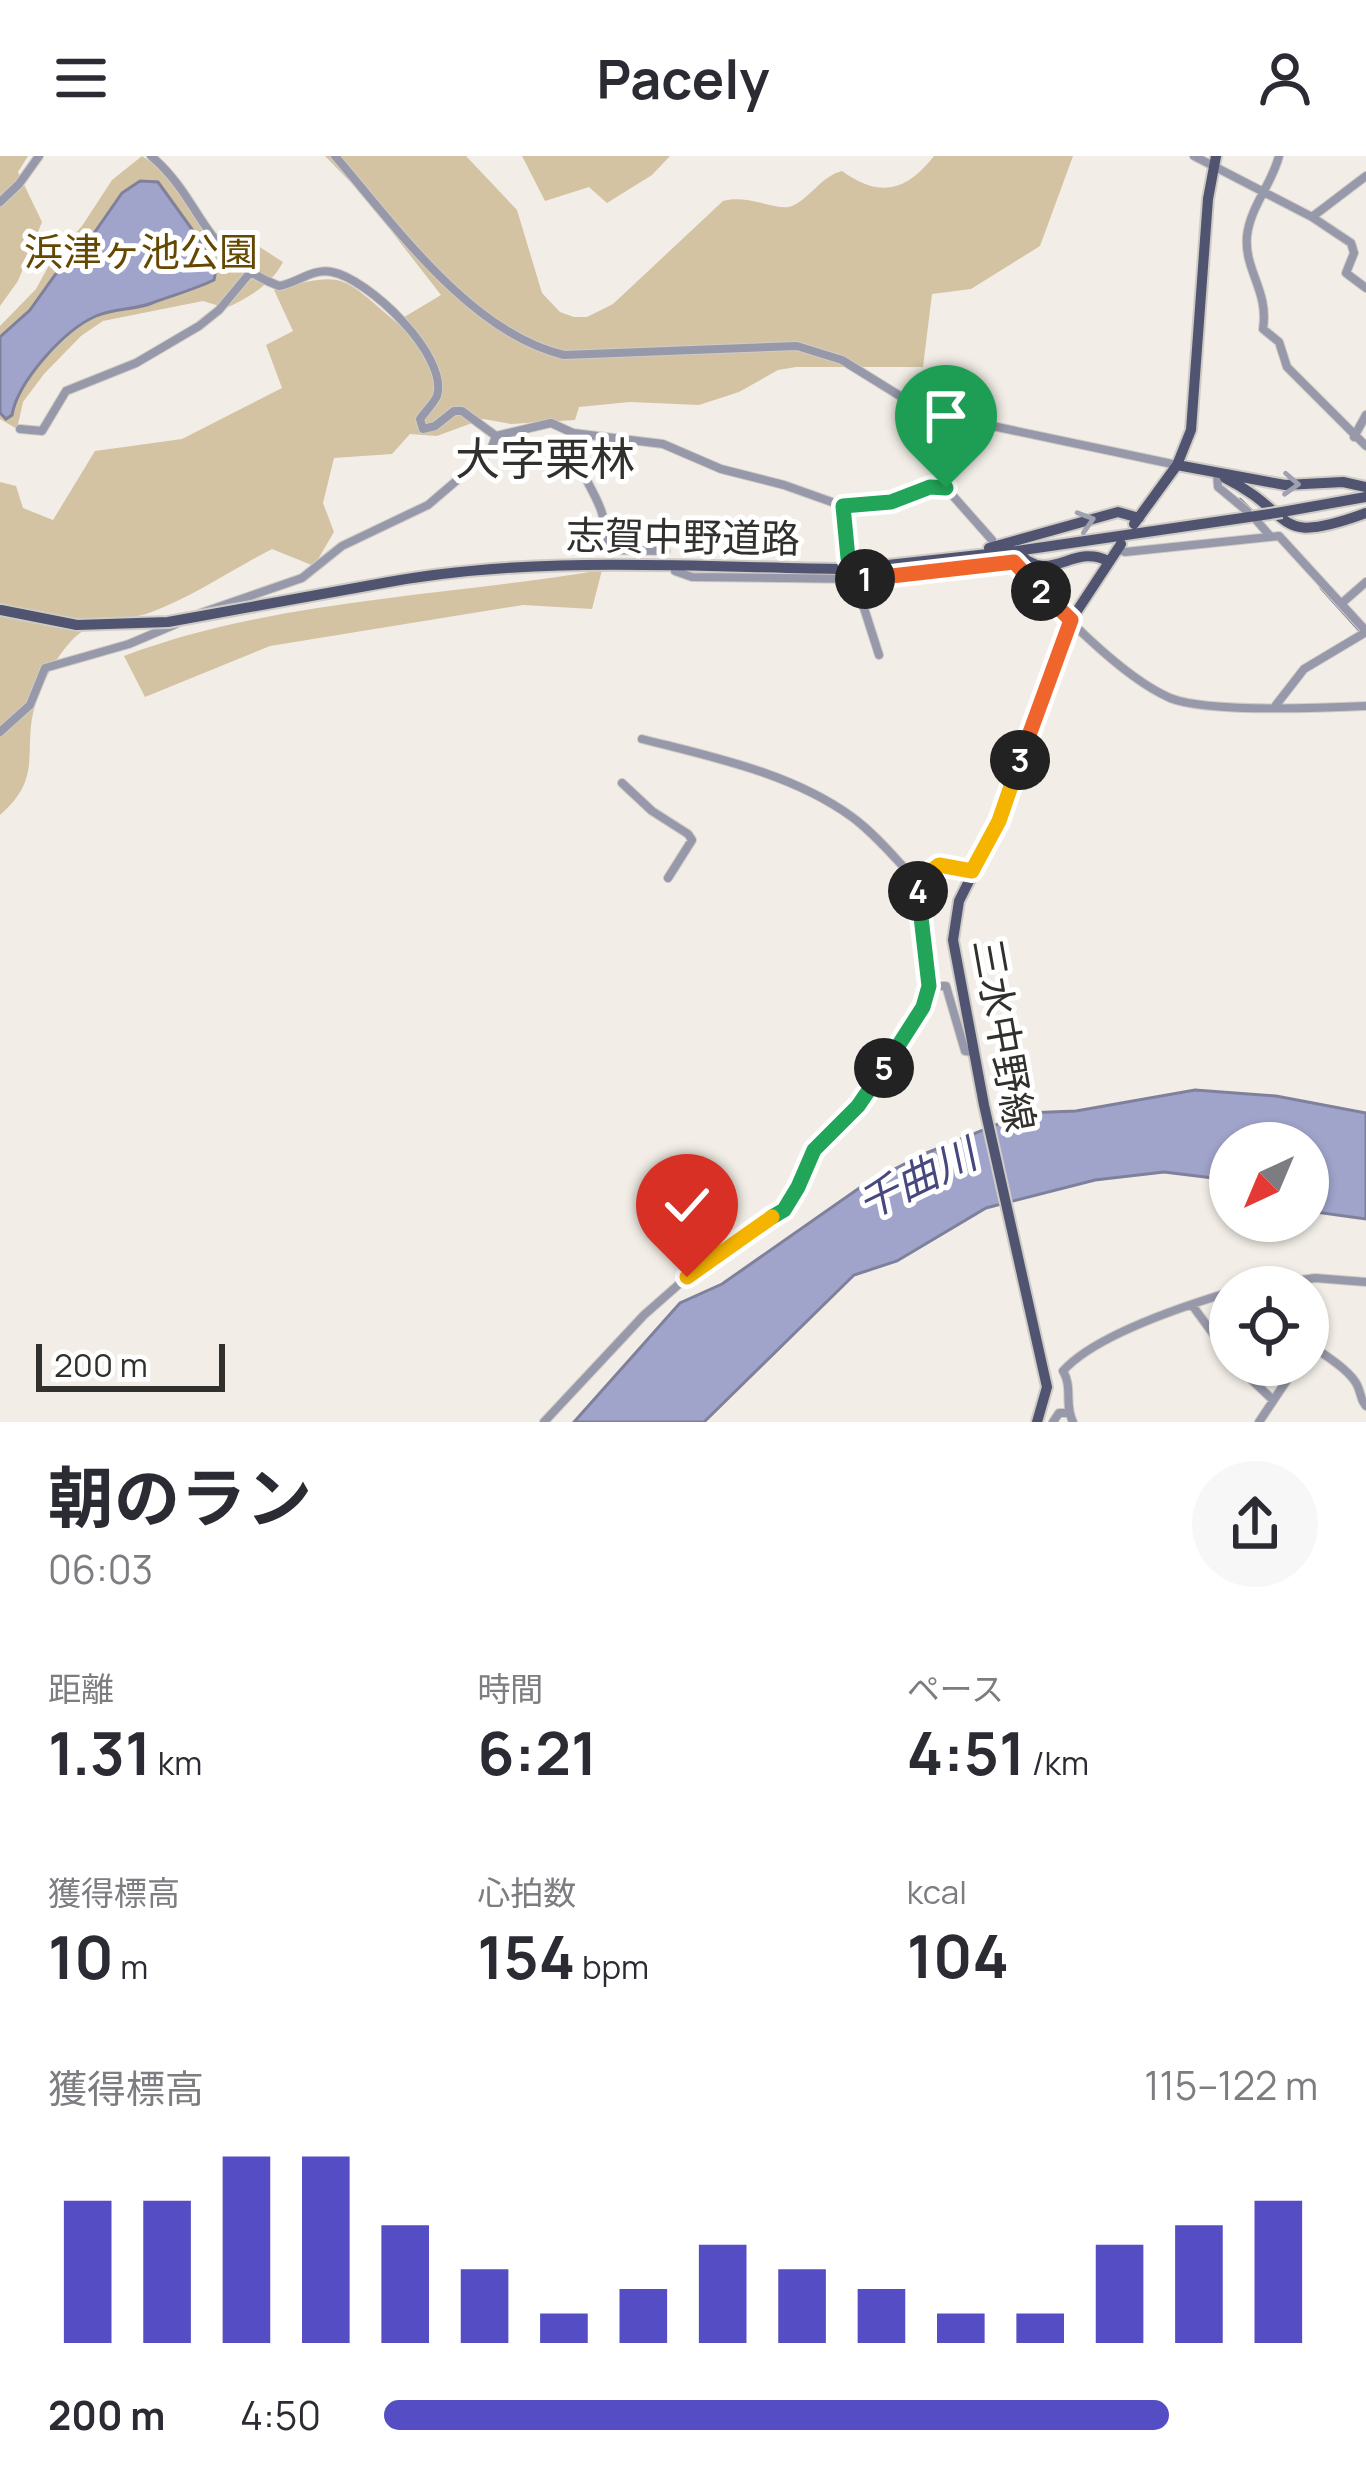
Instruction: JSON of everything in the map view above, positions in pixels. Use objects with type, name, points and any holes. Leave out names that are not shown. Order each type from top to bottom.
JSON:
[{"type":"main road","points":[[951,559],[1111,513],[1123,511],[1137,521],[1177,465],[1191,430],[1214,161]]},
{"type":"main road","points":[[1177,465],[1292,485],[1342,482],[1366,487]]},
{"type":"main road","points":[[1216,475],[1245,488],[1295,528],[1321,528],[1366,513]]},
{"type":"main road","name":"志賀中野道路","points":[[1,610],[76,625],[168,622],[424,574],[543,563],[844,569],[858,574],[951,559],[1013,557],[1366,497]]},
{"type":"main road","name":"三水中野線","points":[[1037,1422],[1047,1388],[1044,1369],[983,1106],[953,940],[959,901],[999,821],[1071,620],[1119,546]]},
{"type":"main road","points":[[1013,557],[1041,567],[1091,555],[1108,561]]},
{"type":"street","points":[[0,202],[39,156]]},
{"type":"street","points":[[151,156],[169,171],[205,230],[249,274],[279,286],[315,271],[349,276],[409,327],[423,346],[437,381],[436,397],[420,419],[423,429],[435,426],[450,412],[462,411],[496,436],[550,423],[573,434],[663,444],[721,469],[843,506],[891,502],[930,487],[946,488],[992,539]]},
{"type":"street","points":[[335,156],[483,317],[538,349],[564,355],[797,346],[842,360],[913,404],[945,416],[1177,465]]},
{"type":"street","points":[[1194,156],[1214,161],[1353,246],[1346,273],[1366,288]]},
{"type":"street","points":[[1279,156],[1247,238],[1250,264],[1264,295],[1263,329],[1279,342],[1287,367],[1366,446]]},
{"type":"street","points":[[1312,217],[1366,176]]},
{"type":"street","points":[[20,429],[42,431],[66,391],[136,363],[199,326],[249,274]]},
{"type":"street","points":[[1354,437],[1366,415]]},
{"type":"street","points":[[573,434],[572,447],[602,513],[607,543],[613,550],[666,551]]},
{"type":"street","points":[[0,732],[30,705],[45,668],[129,644],[222,604],[310,574],[342,546],[428,505],[490,452],[496,436]]},
{"type":"street","points":[[1216,475],[1218,487],[1247,511]]},
{"type":"street","points":[[843,506],[848,558],[858,574],[879,655]]},
{"type":"street","points":[[1260,518],[1273,536]]},
{"type":"street","points":[[1119,546],[1125,552],[1283,538],[1366,631],[1304,669],[1275,706]]},
{"type":"street","points":[[675,571],[692,577],[858,574],[1013,557],[1071,620],[1126,668],[1171,698],[1190,704],[1366,706]]},
{"type":"street","points":[[1342,603],[1366,582]]},
{"type":"street","points":[[641,740],[748,767],[812,794],[858,821],[912,876],[921,879]]},
{"type":"street","points":[[622,783],[692,841],[668,878]]},
{"type":"street","points":[[544,1422],[644,1315],[694,1271],[784,1210],[814,1150],[858,1106],[923,1007],[929,986],[918,910],[921,879],[939,865],[972,871]]},
{"type":"street","points":[[929,986],[946,986],[965,1051],[974,1052]]},
{"type":"street","points":[[1329,1279],[1366,1282]]},
{"type":"street","points":[[1044,1369],[1063,1371],[1086,1349],[1209,1298]]},
{"type":"street","points":[[1191,1304],[1209,1328]]},
{"type":"street","points":[[1329,1359],[1354,1381],[1366,1406]]},
{"type":"street","points":[[1053,1422],[1059,1413],[1070,1417],[1070,1388],[1063,1371]]},
{"type":"street","points":[[1258,1386],[1273,1400]]},
{"type":"street","points":[[1258,1422],[1283,1386]]},
{"type":"green space","points":[[0,156],[28,156],[18,172],[42,222],[18,281],[0,306]]},
{"type":"green space","name":"浜津ヶ池公園","points":[[142,156],[167,173],[204,232],[241,235],[283,262],[259,290],[226,308],[203,301],[103,321],[44,374],[23,402],[17,429],[0,419],[0,326],[36,289],[53,258],[82,226],[112,180]]},
{"type":"green space","points":[[325,156],[466,156],[517,210],[542,293],[560,312],[587,317],[613,304],[723,201],[792,206],[842,171],[868,185],[891,187],[913,177],[934,156],[1073,156],[1040,246],[971,289],[932,294],[923,367],[796,367],[778,370],[739,392],[699,405],[630,402],[579,407],[575,420],[511,424],[483,419],[437,436],[410,434],[392,454],[334,458],[323,503],[334,532],[314,566],[272,549],[164,607],[93,625],[78,634],[51,669],[38,697],[28,773],[0,815],[0,482],[16,486],[23,508],[53,520],[95,451],[182,439],[282,388],[266,345],[293,331],[274,290],[316,280],[341,281],[396,322],[441,295],[364,196]]},
{"type":"green space","points":[[522,156],[670,156],[652,175],[607,203],[589,187],[545,201]]},
{"type":"green space","points":[[602,570],[592,609],[523,605],[270,646],[145,697],[124,656],[182,637],[300,611]]},
{"type":"water","name":"浜津ヶ池公園","points":[[140,181],[158,182],[217,264],[214,280],[83,323],[44,358],[6,419],[0,413],[0,337],[30,310],[122,193]]},
{"type":"water","name":"千曲川","points":[[1195,1090],[1276,1096],[1366,1113],[1366,1219],[1329,1214],[1329,1122],[1209,1122],[1209,1177],[1164,1172],[1095,1180],[986,1208],[897,1261],[854,1275],[704,1422],[574,1422],[680,1303],[722,1284],[865,1184],[1025,1113],[1076,1111]]},
{"type":"waterway","points":[[1240,499],[1252,511]]},
{"type":"waterway","points":[[1321,588],[1359,630]]},
{"type":"district","name":"大字栗林","points":[[545,458]]},
{"type":"route","points":[[687,1277],[784,1210],[814,1150],[858,1106],[923,1007],[929,986],[918,910],[921,879],[939,865],[972,871],[999,821],[1071,620],[1014,562],[856,579],[848,558],[843,506],[891,502],[930,487],[946,488]]}]
